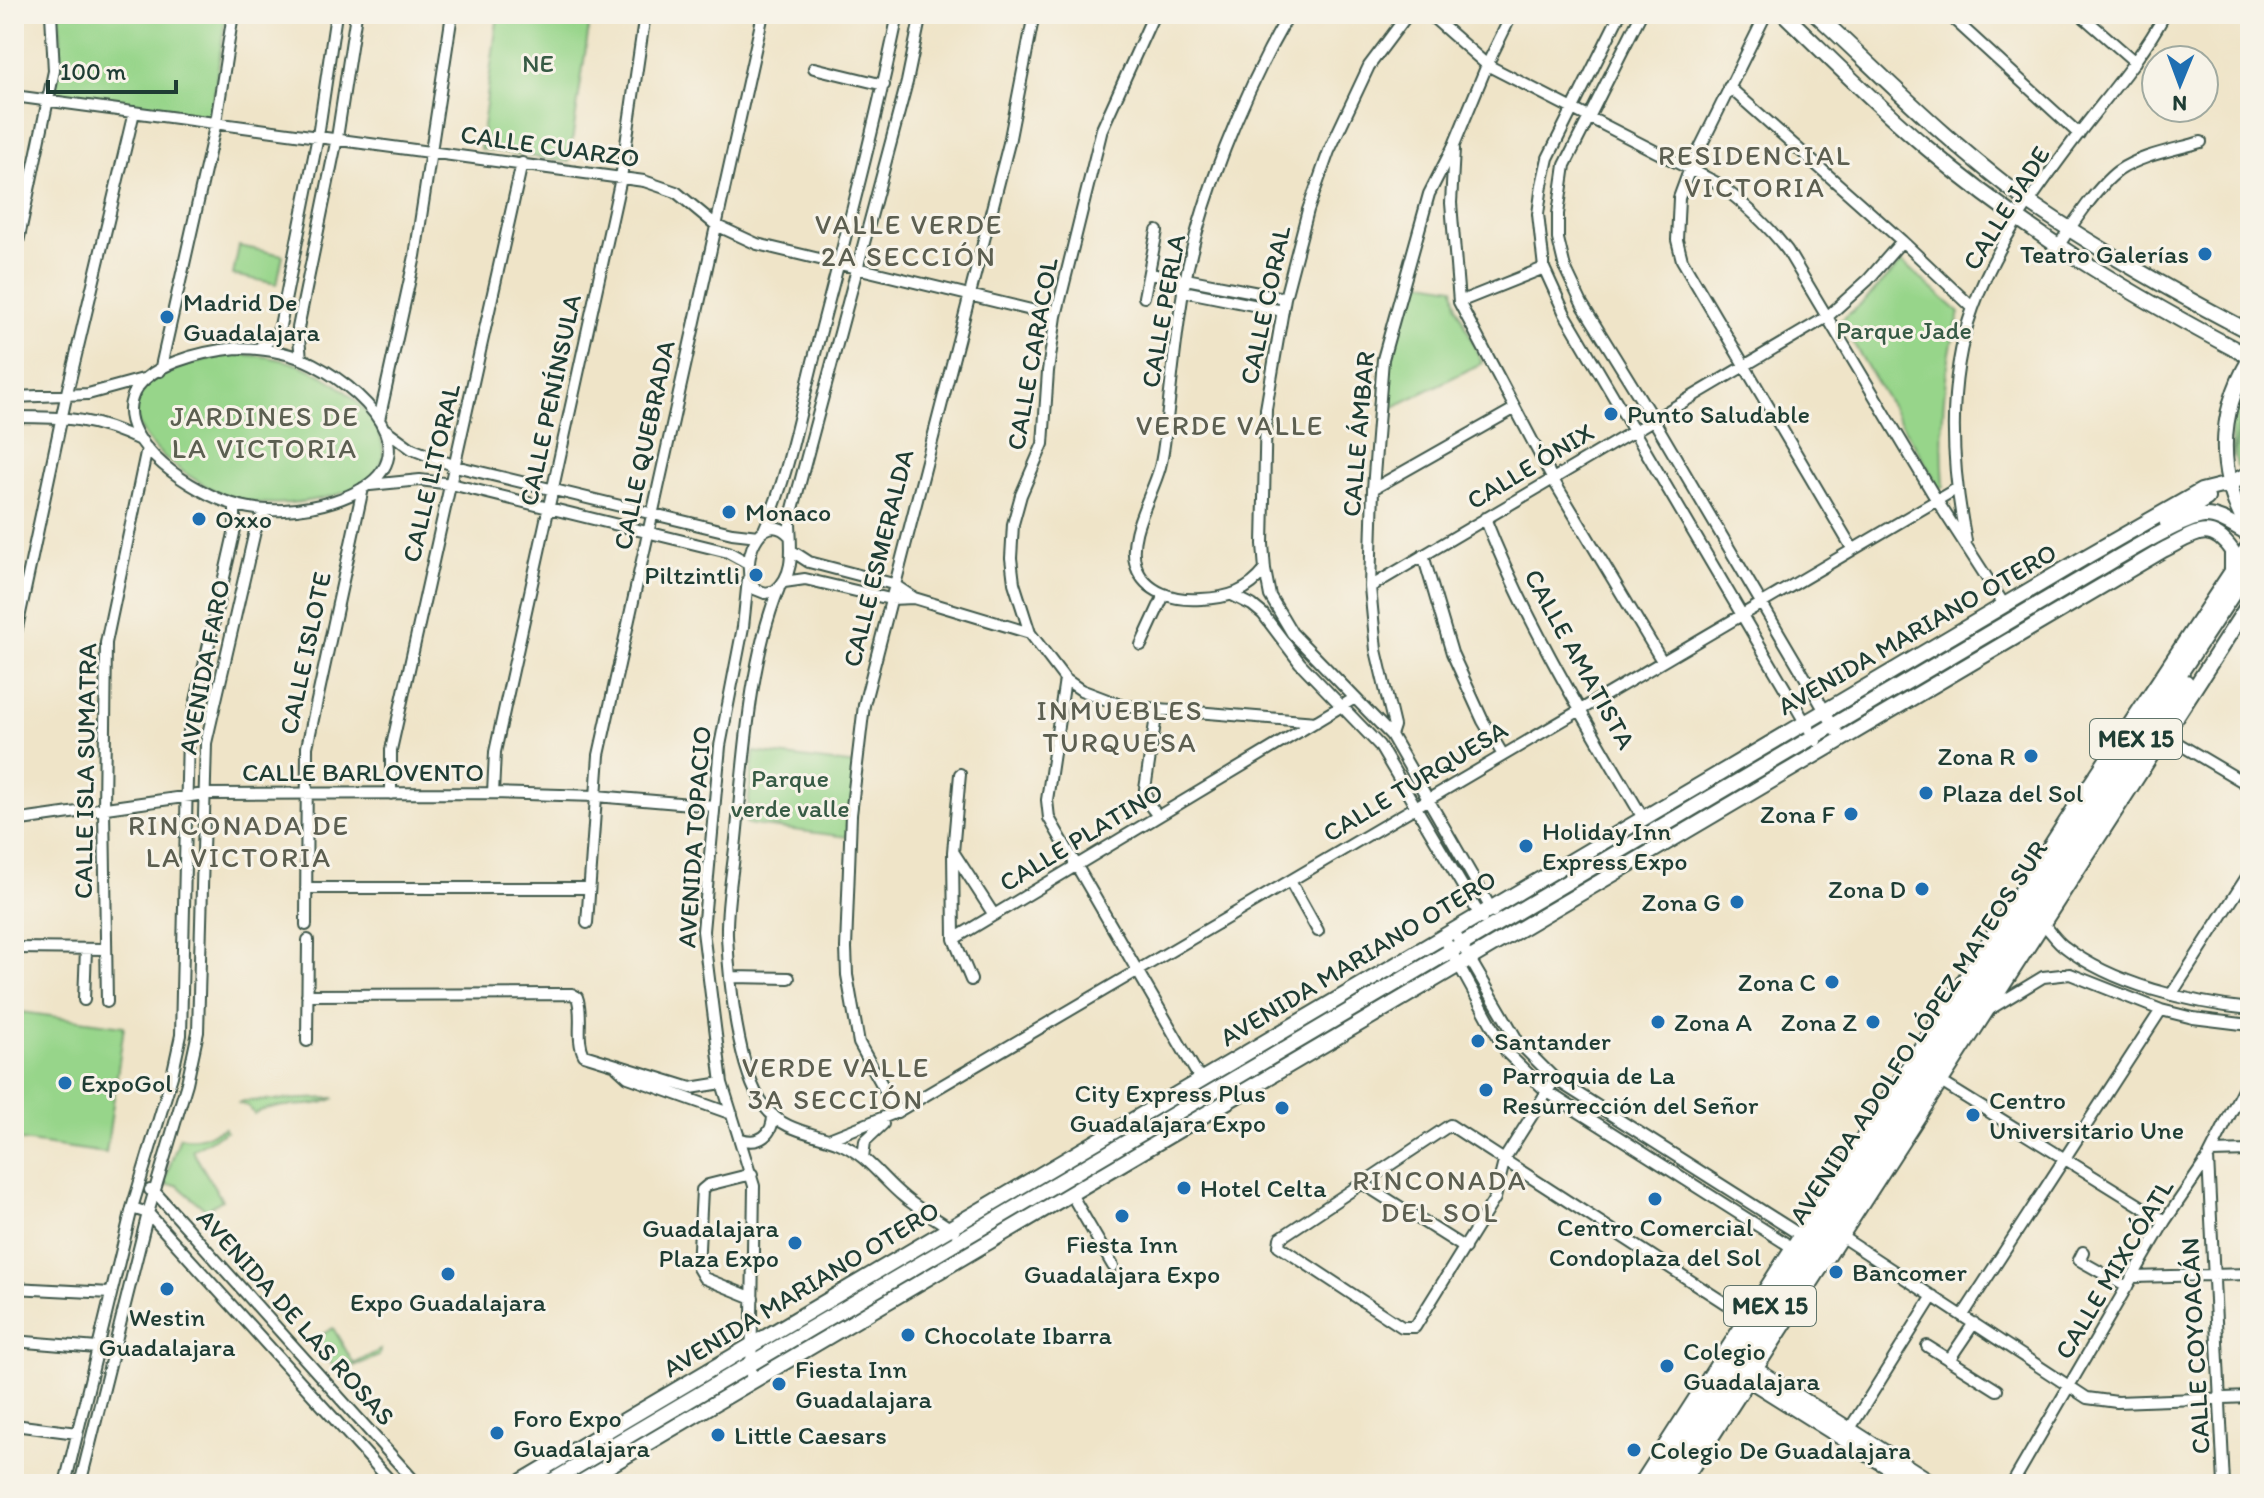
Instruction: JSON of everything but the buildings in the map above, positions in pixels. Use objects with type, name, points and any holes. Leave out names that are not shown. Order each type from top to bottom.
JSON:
[{"type":"main road","points":[[1784,14],[1927,149],[2019,219],[2169,315],[2247,352],[2224,429],[2224,461],[2229,484],[2250,533]]},
{"type":"main road","points":[[1816,14],[1943,132],[2030,202],[2144,274],[2250,332]]},
{"type":"main road","name":"AVENIDA MARIANO OTERO","points":[[2149,540],[2165,524],[2250,473]]},
{"type":"main road","name":"AVENIDA MARIANO OTERO","points":[[517,1484],[2089,555],[2201,491],[2229,484]]},
{"type":"main road","points":[[2163,550],[2188,521],[2212,517],[2250,533]]},
{"type":"main road","name":"AVENIDA MARIANO OTERO","points":[[547,1484],[2040,602],[2188,521]]},
{"type":"main road","points":[[2163,550],[2192,534],[2214,534],[2232,551],[2232,573]]},
{"type":"main road","name":"AVENIDA MARIANO OTERO","points":[[578,1484],[2163,550]]},
{"type":"main road","points":[[2040,602],[2089,555]]},
{"type":"main road","points":[[1681,1484],[1738,1365],[1748,1318],[1811,1246],[1842,1237],[1985,1013],[2029,914],[2232,573],[2248,555]]},
{"type":"main road","name":"AVENIDA ADOLFO LÓPEZ MATEOS SUR","points":[[2029,914],[2248,555]]},
{"type":"main road","points":[[2086,595],[2093,572]]},
{"type":"main road","name":"AVENIDA ADOLFO LÓPEZ MATEOS SUR","points":[[1667,1484],[1811,1246],[2250,582]]},
{"type":"main road","points":[[2029,914],[2164,735],[2250,602]]},
{"type":"main road","points":[[1902,665],[1937,663]]},
{"type":"main road","points":[[1593,847],[1615,854]]},
{"type":"main road","points":[[1383,991],[1399,962]]},
{"type":"main road","points":[[1738,1365],[1831,1424],[1916,1484]]},
{"type":"main road","points":[[1641,1484],[1738,1365]]},
{"type":"main road","name":"AVENIDA ADOLFO LÓPEZ MATEOS SUR","points":[[1655,1484],[1738,1365]]},
{"type":"main road","points":[[1831,1424],[1849,1430],[1934,1484]]},
{"type":"street","points":[[14,261],[54,71],[51,14]]},
{"type":"street","points":[[160,371],[216,122],[233,14]]},
{"type":"street","points":[[258,349],[276,335],[280,326],[318,136],[336,14]]},
{"type":"street","points":[[301,359],[298,328],[337,138],[356,14]]},
{"type":"street","points":[[365,487],[388,463],[390,446],[382,425],[415,256],[452,14]]},
{"type":"street","name":"CALLE PENÍNSULA","points":[[493,793],[495,752],[621,178],[645,14]]},
{"type":"street","name":"CALLE QUEBRADA","points":[[587,923],[599,755],[763,14]]},
{"type":"street","points":[[898,14],[884,85],[792,439],[771,516],[748,563],[748,579],[759,592],[770,592],[781,585],[805,579],[890,599],[914,598]]},
{"type":"street","points":[[781,585],[789,571],[792,551],[790,520],[907,82],[921,14]]},
{"type":"street","name":"CALLE ESMERALDA","points":[[897,1112],[864,1056],[857,1037],[846,948],[854,784],[864,705],[1009,143],[1034,14]]},
{"type":"street","name":"CALLE CARACOL","points":[[1154,14],[1102,129],[1056,316],[1048,371],[1043,444],[1015,510],[1011,541],[1014,583],[1030,633],[1065,679],[1102,700],[1157,710],[1316,722]]},
{"type":"street","name":"CALLE PERLA","points":[[1164,595],[1140,576],[1134,549],[1160,466],[1183,291],[1180,279],[1209,194],[1250,91],[1289,14]]},
{"type":"street","name":"CALLE CORAL","points":[[1408,14],[1369,66],[1329,151],[1308,210],[1285,298],[1266,409],[1265,570],[1270,596],[1300,643],[1391,735],[1428,799],[1485,911]]},
{"type":"street","points":[[1429,14],[1487,65],[1690,168],[1736,197],[1768,226],[1787,250],[1936,499],[2005,606]]},
{"type":"street","name":"CALLE ÁMBAR","points":[[1391,735],[1394,726],[1376,650],[1370,587],[1373,489],[1383,359],[1429,194],[1512,14]]},
{"type":"street","points":[[1620,14],[1548,158],[1538,214],[1544,268],[1565,314],[1822,752]]},
{"type":"street","points":[[1641,14],[1565,165],[1560,189],[1558,239],[1565,268],[1582,304],[1842,740]]},
{"type":"street","points":[[1766,14],[1690,168],[1678,209],[1677,240],[1682,260],[1852,548]]},
{"type":"street","points":[[1948,14],[2079,134]]},
{"type":"street","points":[[2080,14],[2135,62]]},
{"type":"street","name":"CALLE JADE","points":[[1967,547],[1956,489],[1956,384],[1973,308],[1998,252],[2030,202],[2135,62],[2165,14]]},
{"type":"street","points":[[814,68],[884,85]]},
{"type":"street","points":[[1729,87],[1973,308]]},
{"type":"street","name":"CALLE CUARZO","points":[[14,96],[644,181],[676,192],[716,225],[757,244],[1056,316]]},
{"type":"street","points":[[14,642],[61,417],[134,112]]},
{"type":"street","points":[[2059,245],[2115,173],[2154,155],[2201,142]]},
{"type":"street","points":[[1454,145],[1451,203],[1459,302],[1552,478],[1662,661]]},
{"type":"street","name":"CALLE LITORAL","points":[[391,794],[391,750],[522,163]]},
{"type":"street","points":[[1144,297],[1157,231]]},
{"type":"street","name":"CALLE ÓNIX","points":[[1370,587],[1827,317],[1868,280],[1902,241]]},
{"type":"street","points":[[1459,302],[1544,268]]},
{"type":"street","points":[[1149,273],[1285,298]]},
{"type":"street","points":[[1183,291],[1283,311]]},
{"type":"street","points":[[14,397],[66,397],[99,392],[149,377],[183,359],[208,352],[258,349],[301,359],[339,380],[382,425],[412,449],[455,466],[732,533],[761,534],[772,527],[779,527],[790,536]]},
{"type":"street","points":[[145,445],[132,420],[131,401],[149,377]]},
{"type":"street","points":[[1373,489],[1514,409]]},
{"type":"street","points":[[14,417],[61,417],[104,424],[145,445],[181,478],[235,505],[265,510],[322,504],[365,487],[420,480],[451,484],[728,552],[748,563]]},
{"type":"street","name":"CALLE ISLA SUMATRA","points":[[107,1002],[104,809],[106,643],[145,445]]},
{"type":"street","name":"CALLE ISLOTE","points":[[306,925],[307,747],[365,487]]},
{"type":"street","name":"CALLE TURQUESA","points":[[829,1139],[897,1112],[1956,489]]},
{"type":"street","name":"AVENIDA FARO","points":[[65,1484],[137,1187],[172,1076],[181,1035],[188,736],[235,529],[235,505]]},
{"type":"street","name":"AVENIDA FARO","points":[[80,1484],[148,1213],[187,1083],[198,1032],[208,734],[255,531],[265,510]]},
{"type":"street","name":"CALLE AMATISTA","points":[[1485,518],[1504,566],[1579,710],[1643,818]]},
{"type":"street","points":[[792,551],[809,562],[893,584],[914,598],[1030,633]]},
{"type":"street","points":[[1423,555],[1452,653],[1483,721],[1503,755]]},
{"type":"street","points":[[1141,645],[1164,595],[1190,600],[1232,595],[1251,586],[1265,570]]},
{"type":"street","name":"AVENIDA TOPACIO","points":[[748,579],[743,627],[724,717],[703,931],[722,1083],[752,1174],[751,1382]]},
{"type":"street","name":"AVENIDA TOPACIO","points":[[781,585],[765,630],[745,747],[727,934],[738,1034],[747,1072],[758,1096],[773,1115],[798,1132],[829,1139],[863,1158],[902,1196],[978,1249]]},
{"type":"street","points":[[1232,595],[1263,614],[1300,663],[1379,745],[1502,940]]},
{"type":"street","points":[[1252,605],[1260,597],[1270,596]]},
{"type":"street","points":[[1065,679],[1047,806],[1050,823],[1200,1079]]},
{"type":"street","name":"CALLE PLATINO","points":[[954,939],[1355,698]]},
{"type":"street","points":[[1157,710],[1145,789],[1148,803],[1158,816]]},
{"type":"street","points":[[1379,745],[1391,735]]},
{"type":"street","points":[[2164,735],[2250,786]]},
{"type":"street","points":[[960,774],[953,852],[954,939],[971,980]]},
{"type":"street","name":"CALLE BARLOVENTO","points":[[14,821],[205,794],[493,793],[596,796],[714,806]]},
{"type":"street","points":[[953,852],[994,915]]},
{"type":"street","points":[[2171,995],[2250,872]]},
{"type":"street","points":[[1290,881],[1318,931]]},
{"type":"street","points":[[306,888],[589,888]]},
{"type":"street","points":[[2029,914],[2076,955],[2138,984],[2171,995],[2250,1009]]},
{"type":"street","points":[[1448,933],[1507,1053],[1546,1091],[1811,1246]]},
{"type":"street","points":[[307,1041],[308,940]]},
{"type":"street","points":[[84,1000],[86,949]]},
{"type":"street","points":[[14,951],[106,949]]},
{"type":"street","points":[[1464,963],[1519,1043],[1555,1079],[1811,1246]]},
{"type":"street","points":[[1985,1013],[2033,982],[2052,975],[2070,974],[2161,1010],[2193,1018],[2250,1025]]},
{"type":"street","points":[[732,977],[789,978]]},
{"type":"street","points":[[307,995],[572,994],[580,1004],[582,1053],[617,1067],[630,1068],[691,1088],[722,1083]]},
{"type":"street","points":[[1963,1315],[2161,1010]]},
{"type":"street","points":[[714,1036],[725,1029],[738,1034]]},
{"type":"street","points":[[617,1067],[628,1077],[732,1114]]},
{"type":"street","name":"CALLE MIXCÓATL","points":[[2012,1484],[2165,1221],[2210,1155],[2250,1075]]},
{"type":"street","points":[[1555,1079],[1505,1158],[1495,1198],[1418,1324],[1411,1329],[1402,1327],[1281,1248],[1280,1238],[1450,1125],[1505,1158],[1748,1318]]},
{"type":"street","points":[[1941,1082],[2165,1221]]},
{"type":"street","name":"CALLE TURQUESA","points":[[863,1158],[865,1141],[897,1112]]},
{"type":"street","points":[[741,1139],[753,1142],[764,1137],[772,1128],[773,1115]]},
{"type":"street","points":[[2210,1155],[2250,1151]]},
{"type":"street","name":"CALLE COYOACÁN","points":[[2210,1155],[2224,1484]]},
{"type":"street","points":[[752,1174],[708,1185],[702,1190],[698,1268],[704,1278],[753,1298]]},
{"type":"street","points":[[1362,1183],[1465,1248]]},
{"type":"street","points":[[137,1187],[154,1191]]},
{"type":"street","name":"AVENIDA DE LAS ROSAS","points":[[154,1191],[417,1484]]},
{"type":"street","points":[[1071,1194],[1113,1266]]},
{"type":"street","points":[[132,1208],[148,1213]]},
{"type":"street","name":"AVENIDA DE LAS ROSAS","points":[[148,1213],[393,1484]]},
{"type":"street","points":[[1842,1237],[2087,1398],[2108,1402],[2250,1397]]},
{"type":"street","points":[[181,1251],[220,1267]]},
{"type":"street","points":[[2083,1252],[2079,1260],[2130,1282],[2250,1274]]},
{"type":"street","points":[[14,1288],[111,1293]]},
{"type":"street","points":[[1849,1430],[1933,1296]]},
{"type":"street","points":[[1949,1360],[1974,1323]]},
{"type":"street","points":[[14,1341],[97,1348]]},
{"type":"street","points":[[1927,1346],[1997,1390]]},
{"type":"street","points":[[14,1425],[77,1433]]},
{"type":"green space","points":[[59,14],[226,14],[211,117],[55,96],[61,39]]},
{"type":"green space","name":"NE","points":[[498,14],[591,14],[569,162],[480,149]]},
{"type":"green space","points":[[239,246],[283,255],[277,284],[233,275]]},
{"type":"green space","name":"Parque Jade","points":[[1902,262],[1960,313],[1946,377],[1942,443],[1944,487],[1940,488],[1840,321],[1865,301]]},
{"type":"green space","points":[[1412,280],[1454,287],[1457,306],[1482,363],[1392,408],[1384,396],[1387,360]]},
{"type":"green space","points":[[230,354],[290,362],[312,370],[342,388],[372,420],[381,438],[383,455],[377,471],[362,484],[336,495],[277,504],[225,495],[169,462],[141,430],[136,413],[139,396],[154,379],[166,373]]},
{"type":"green space","points":[[2250,371],[2250,399],[2240,417],[2232,458],[2231,419]]},
{"type":"green space","points":[[2250,405],[2250,461],[2237,467],[2238,435]]},
{"type":"green space","name":"Parque verde valle","points":[[754,752],[857,765],[847,837],[746,824]]},
{"type":"green space","name":"ExpoGol","points":[[14,1011],[124,1026],[106,1153],[14,1140]]},
{"type":"green space","points":[[335,1098],[315,1104],[274,1107],[254,1114],[248,1106],[239,1103],[244,1101]]},
{"type":"green space","points":[[224,1128],[226,1131],[192,1150],[222,1200],[206,1210],[177,1185],[167,1185],[165,1179],[180,1137],[197,1138]]},
{"type":"green space","points":[[333,1328],[354,1364],[380,1350],[379,1356],[339,1372],[310,1341]]},
{"type":"place","name":"Teatro Galerías","points":[[2205,254]]},
{"type":"place","name":"Madrid De Guadalajara","points":[[167,317]]},
{"type":"place","name":"Punto Saludable","points":[[1611,414]]},
{"type":"place","name":"Monaco","points":[[729,512]]},
{"type":"place","name":"Oxxo","points":[[199,519]]},
{"type":"place","name":"Piltzintli","points":[[756,575]]},
{"type":"place","name":"Zona R","points":[[2031,756]]},
{"type":"place","name":"Plaza del Sol","points":[[1926,793]]},
{"type":"place","name":"Zona F","points":[[1851,814]]},
{"type":"place","name":"Holiday Inn Express Expo","points":[[1526,846]]},
{"type":"place","name":"Zona D","points":[[1922,889]]},
{"type":"place","name":"Zona G","points":[[1737,902]]},
{"type":"place","name":"Zona C","points":[[1832,982]]},
{"type":"place","name":"Zona A","points":[[1658,1022]]},
{"type":"place","name":"Zona Z","points":[[1873,1022]]},
{"type":"place","name":"Santander","points":[[1478,1041]]},
{"type":"place","name":"ExpoGol","points":[[65,1083]]},
{"type":"place","name":"Parroquia de La Resurrección del Señor","points":[[1486,1090]]},
{"type":"place","name":"City Express Plus Guadalajara Expo","points":[[1282,1108]]},
{"type":"place","name":"Centro Universitario Une","points":[[1973,1115]]},
{"type":"place","name":"Hotel Celta","points":[[1184,1188]]},
{"type":"place","name":"Centro Comercial Condoplaza del Sol","points":[[1655,1199]]},
{"type":"place","name":"Fiesta Inn Guadalajara Expo","points":[[1122,1216]]},
{"type":"place","name":"Guadalajara Plaza Expo","points":[[795,1243]]},
{"type":"place","name":"Bancomer","points":[[1836,1272]]},
{"type":"place","name":"Expo Guadalajara","points":[[448,1274]]},
{"type":"place","name":"Westin Guadalajara","points":[[167,1289]]},
{"type":"place","name":"Chocolate Ibarra","points":[[908,1335]]},
{"type":"place","name":"Colegio Guadalajara","points":[[1667,1366]]},
{"type":"place","name":"Fiesta Inn Guadalajara","points":[[779,1384]]},
{"type":"place","name":"Foro Expo Guadalajara","points":[[497,1433]]},
{"type":"place","name":"Little Caesars","points":[[718,1435]]},
{"type":"place","name":"Colegio De Guadalajara","points":[[1634,1450]]},
{"type":"district","name":"RESIDENCIAL VICTORIA","points":[[1755,171]]},
{"type":"district","name":"VALLE VERDE 2A SECCIÓN","points":[[909,240]]},
{"type":"district","name":"VERDE VALLE","points":[[1230,425]]},
{"type":"district","name":"JARDINES DE LA VICTORIA","points":[[265,432]]},
{"type":"district","name":"INMUEBLES TURQUESA","points":[[1120,726]]},
{"type":"district","name":"RINCONADA DE LA VICTORIA","points":[[239,841]]},
{"type":"district","name":"VERDE VALLE 3A SECCIÓN","points":[[836,1083]]},
{"type":"district","name":"RINCONADA DEL SOL","points":[[1440,1196]]}]
